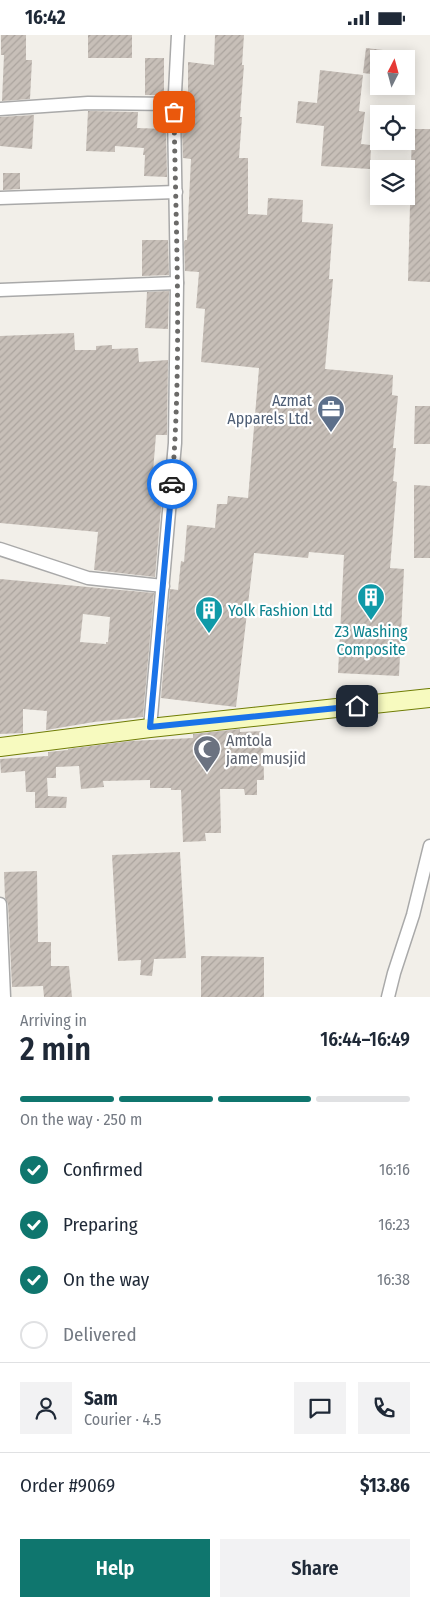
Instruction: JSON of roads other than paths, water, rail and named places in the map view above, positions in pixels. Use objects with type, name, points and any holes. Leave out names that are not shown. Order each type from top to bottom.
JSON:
[{"type":"main road","points":[[0,747],[150,727],[430,698]]},
{"type":"street","points":[[150,727],[175,443],[177,283],[175,103],[178,35]]},
{"type":"street","points":[[0,109],[88,103],[175,103]]},
{"type":"street","points":[[0,198],[176,191]]},
{"type":"street","points":[[0,290],[177,283]]},
{"type":"street","points":[[0,549],[88,578],[163,586]]},
{"type":"street","points":[[388,997],[413,915],[430,846]]},
{"type":"street","points":[[0,904],[4,997]]},
{"type":"place","name":"Azmat Apparels Ltd.","points":[[331,433]]},
{"type":"place","name":"Z3 Washing Composite","points":[[371,621]]},
{"type":"place","name":"Yolk Fashion Ltd","points":[[209,634]]},
{"type":"place","name":"Amtola jame musjid","points":[[207,773]]}]
